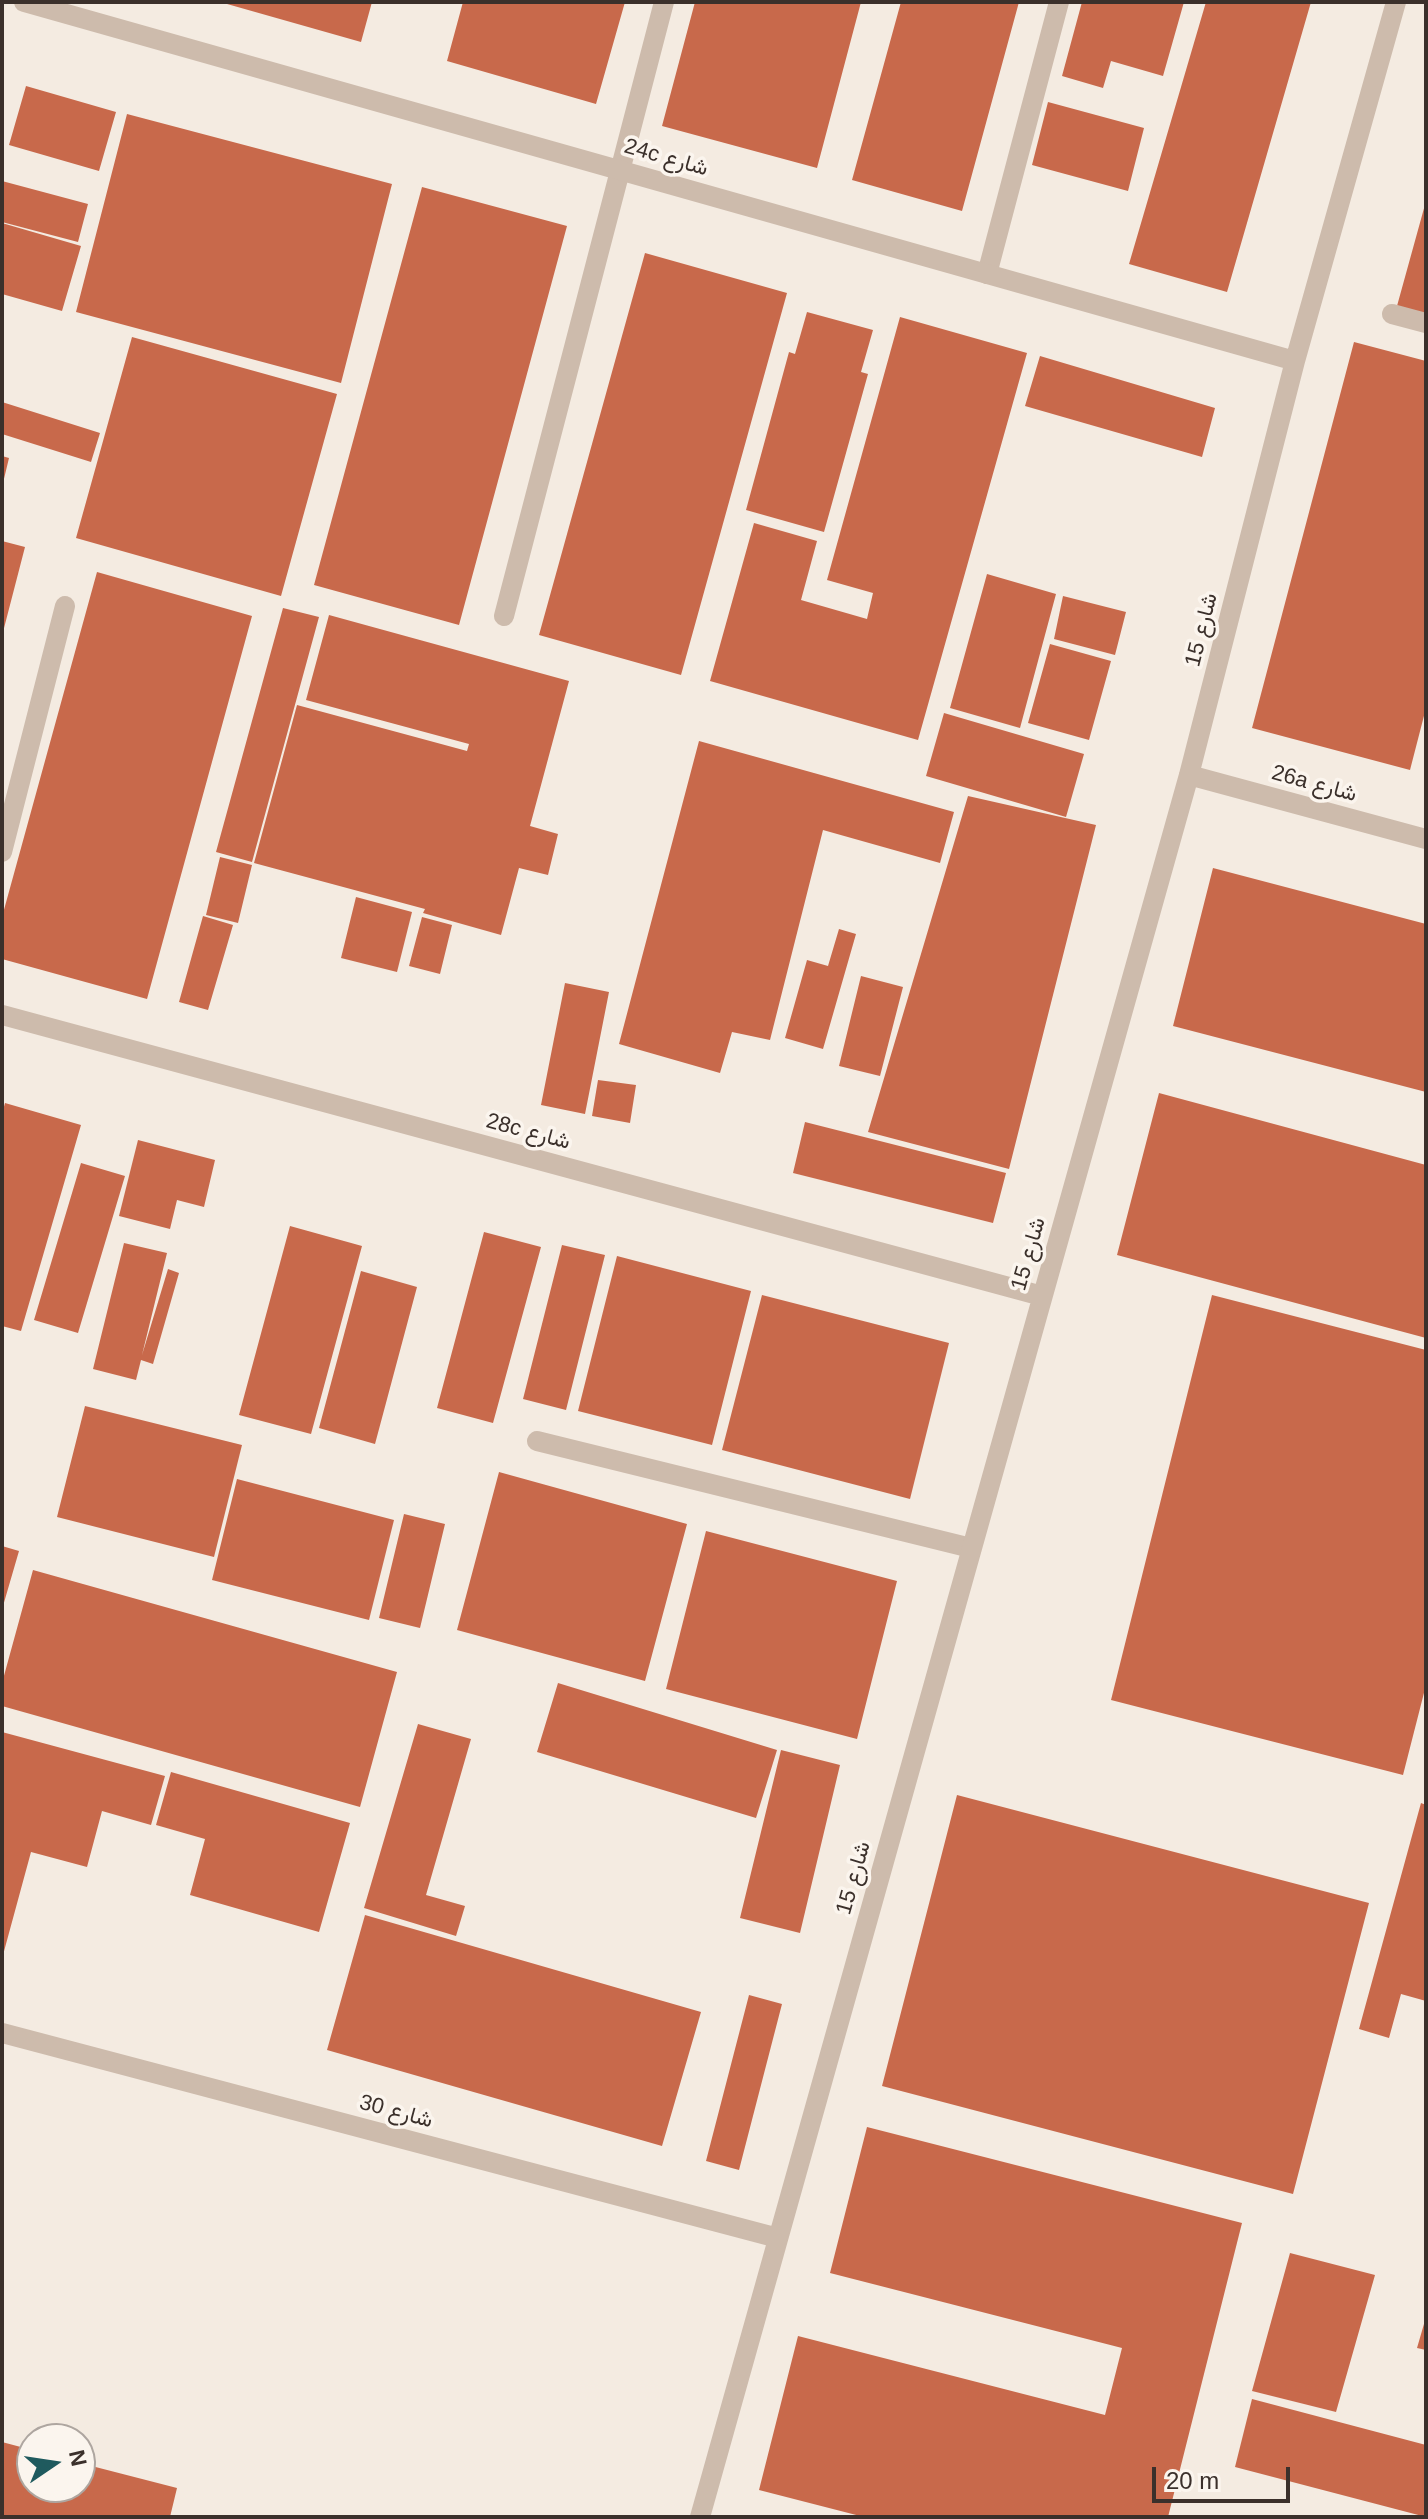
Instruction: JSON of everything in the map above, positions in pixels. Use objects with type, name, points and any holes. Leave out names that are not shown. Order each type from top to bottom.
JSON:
[{"type":"street","name":"24c شارع","points":[[24,2],[1295,361]]},
{"type":"street","points":[[504,616],[664,2]]},
{"type":"street","points":[[987,274],[1059,2]]},
{"type":"street","name":"شارع 15","points":[[700,2517],[1189,775],[1295,361],[1396,2]]},
{"type":"street","points":[[1392,314],[1426,323]]},
{"type":"street","points":[[2,852],[65,606]]},
{"type":"street","name":"26a شارع","points":[[1189,775],[1426,839]]},
{"type":"street","name":"28c شارع","points":[[2,1015],[1042,1296]]},
{"type":"street","points":[[537,1441],[971,1548]]},
{"type":"street","name":"شارع 30","points":[[2,2033],[778,2238]]},
{"type":"building","points":[[220,2],[372,2],[361,42]]},
{"type":"building","points":[[463,2],[625,2],[596,104],[447,61]]},
{"type":"building","points":[[695,2],[861,2],[817,168],[662,126]]},
{"type":"building","points":[[901,2],[1019,2],[962,211],[852,180]]},
{"type":"building","points":[[1082,2],[1184,2],[1163,76],[1111,61],[1103,88],[1062,76]]},
{"type":"building","points":[[1206,2],[1311,2],[1227,292],[1129,264]]},
{"type":"building","points":[[26,86],[116,112],[99,171],[9,145]]},
{"type":"building","points":[[1048,102],[1144,128],[1128,191],[1032,165]]},
{"type":"building","points":[[127,114],[392,184],[341,383],[76,312]]},
{"type":"building","points":[[2,181],[88,204],[78,242],[2,222]]},
{"type":"building","points":[[422,187],[567,226],[459,625],[314,585]]},
{"type":"building","points":[[1426,201],[1426,314],[1397,306]]},
{"type":"building","points":[[2,223],[81,246],[62,311],[2,294]]},
{"type":"building","points":[[645,253],[787,293],[681,675],[539,635]]},
{"type":"building","points":[[807,312],[873,330],[861,372],[868,374],[824,532],[746,510],[789,352],[795,354]]},
{"type":"building","points":[[900,317],[1027,353],[918,740],[710,681],[754,523],[817,541],[801,600],[867,619],[873,593],[827,580]]},
{"type":"building","points":[[132,337],[337,394],[281,596],[76,538]]},
{"type":"building","points":[[1354,342],[1426,361],[1426,708],[1410,770],[1252,728]]},
{"type":"building","points":[[1040,356],[1215,408],[1202,457],[1025,406]]},
{"type":"building","points":[[2,402],[100,433],[91,462],[2,434]]},
{"type":"building","points":[[2,456],[9,458],[3,483],[2,483]]},
{"type":"building","points":[[2,541],[25,547],[3,632],[2,631]]},
{"type":"building","points":[[97,572],[252,616],[147,999],[2,959],[2,917]]},
{"type":"building","points":[[987,574],[1056,594],[1020,728],[950,708]]},
{"type":"building","points":[[1063,596],[1126,612],[1115,655],[1054,639]]},
{"type":"building","points":[[283,608],[319,617],[252,862],[216,852]]},
{"type":"building","points":[[329,615],[569,681],[530,826],[558,834],[548,875],[519,868],[501,935],[423,913],[425,909],[254,863],[297,705],[467,751],[469,744],[306,700]]},
{"type":"building","points":[[1050,644],[1111,661],[1089,740],[1028,723]]},
{"type":"building","points":[[944,713],[1084,754],[1066,817],[926,776]]},
{"type":"building","points":[[699,741],[954,812],[940,863],[823,830],[770,1040],[732,1032],[720,1073],[619,1044]]},
{"type":"building","points":[[968,796],[1096,825],[1009,1169],[868,1132]]},
{"type":"building","points":[[220,857],[252,865],[238,923],[206,915]]},
{"type":"building","points":[[1213,868],[1426,924],[1426,1092],[1173,1026]]},
{"type":"building","points":[[356,897],[412,912],[397,972],[341,958]]},
{"type":"building","points":[[203,916],[233,925],[208,1010],[179,1002]]},
{"type":"building","points":[[422,917],[452,925],[440,974],[409,966]]},
{"type":"building","points":[[839,929],[856,934],[823,1049],[785,1038],[807,960],[828,966]]},
{"type":"building","points":[[861,976],[903,987],[880,1076],[839,1066]]},
{"type":"building","points":[[565,983],[609,992],[585,1114],[541,1105]]},
{"type":"building","points":[[598,1080],[636,1085],[630,1123],[592,1116]]},
{"type":"building","points":[[1159,1093],[1426,1165],[1426,1338],[1117,1255]]},
{"type":"building","points":[[5,1103],[81,1125],[21,1331],[2,1326],[2,1114]]},
{"type":"building","points":[[805,1122],[1006,1173],[993,1223],[793,1173]]},
{"type":"building","points":[[138,1140],[215,1160],[204,1207],[177,1200],[170,1229],[119,1216]]},
{"type":"building","points":[[81,1163],[125,1176],[78,1333],[34,1320]]},
{"type":"building","points":[[290,1226],[362,1246],[311,1434],[239,1415]]},
{"type":"building","points":[[484,1232],[541,1247],[493,1423],[437,1408]]},
{"type":"building","points":[[124,1243],[167,1253],[142,1355],[168,1269],[179,1273],[153,1364],[141,1360],[136,1380],[93,1369]]},
{"type":"building","points":[[562,1245],[605,1255],[566,1410],[523,1399]]},
{"type":"building","points":[[617,1256],[751,1291],[712,1445],[578,1411]]},
{"type":"building","points":[[361,1271],[417,1287],[375,1444],[319,1428]]},
{"type":"building","points":[[762,1295],[949,1343],[910,1499],[722,1450]]},
{"type":"building","points":[[1212,1295],[1426,1350],[1426,1685],[1403,1775],[1111,1700]]},
{"type":"building","points":[[85,1406],[242,1445],[214,1557],[57,1517]]},
{"type":"building","points":[[499,1472],[687,1524],[645,1681],[457,1630]]},
{"type":"building","points":[[237,1479],[394,1520],[369,1620],[212,1580]]},
{"type":"building","points":[[404,1514],[445,1524],[420,1628],[379,1618]]},
{"type":"building","points":[[706,1531],[897,1581],[857,1739],[666,1689]]},
{"type":"building","points":[[2,1546],[19,1551],[3,1606],[2,1606]]},
{"type":"building","points":[[33,1570],[397,1672],[360,1807],[2,1706],[2,1683]]},
{"type":"building","points":[[558,1683],[777,1750],[756,1818],[537,1752]]},
{"type":"building","points":[[418,1724],[471,1739],[426,1895],[465,1906],[456,1936],[364,1908]]},
{"type":"building","points":[[2,1732],[165,1776],[151,1825],[102,1811],[87,1867],[31,1852],[3,1955]]},
{"type":"building","points":[[781,1750],[840,1765],[800,1933],[740,1918]]},
{"type":"building","points":[[171,1772],[350,1823],[319,1932],[190,1895],[205,1839],[156,1825]]},
{"type":"building","points":[[957,1795],[1369,1903],[1293,2194],[882,2086]]},
{"type":"building","points":[[1421,1803],[1426,1805],[1426,2001],[1401,1994],[1389,2038],[1359,2029]]},
{"type":"building","points":[[365,1915],[701,2012],[662,2146],[327,2050]]},
{"type":"building","points":[[749,1995],[782,2004],[739,2170],[706,2161]]},
{"type":"building","points":[[867,2127],[1242,2223],[1168,2517],[864,2517],[759,2490],[798,2336],[1105,2415],[1122,2348],[830,2273]]},
{"type":"building","points":[[1290,2253],[1375,2275],[1336,2412],[1252,2391]]},
{"type":"building","points":[[1426,2317],[1426,2350],[1417,2348]]},
{"type":"building","points":[[1252,2399],[1426,2445],[1426,2517],[1235,2467]]},
{"type":"building","points":[[2,2442],[16,2446],[16,2503],[96,2503],[96,2467],[177,2488],[170,2517],[2,2517]]}]
